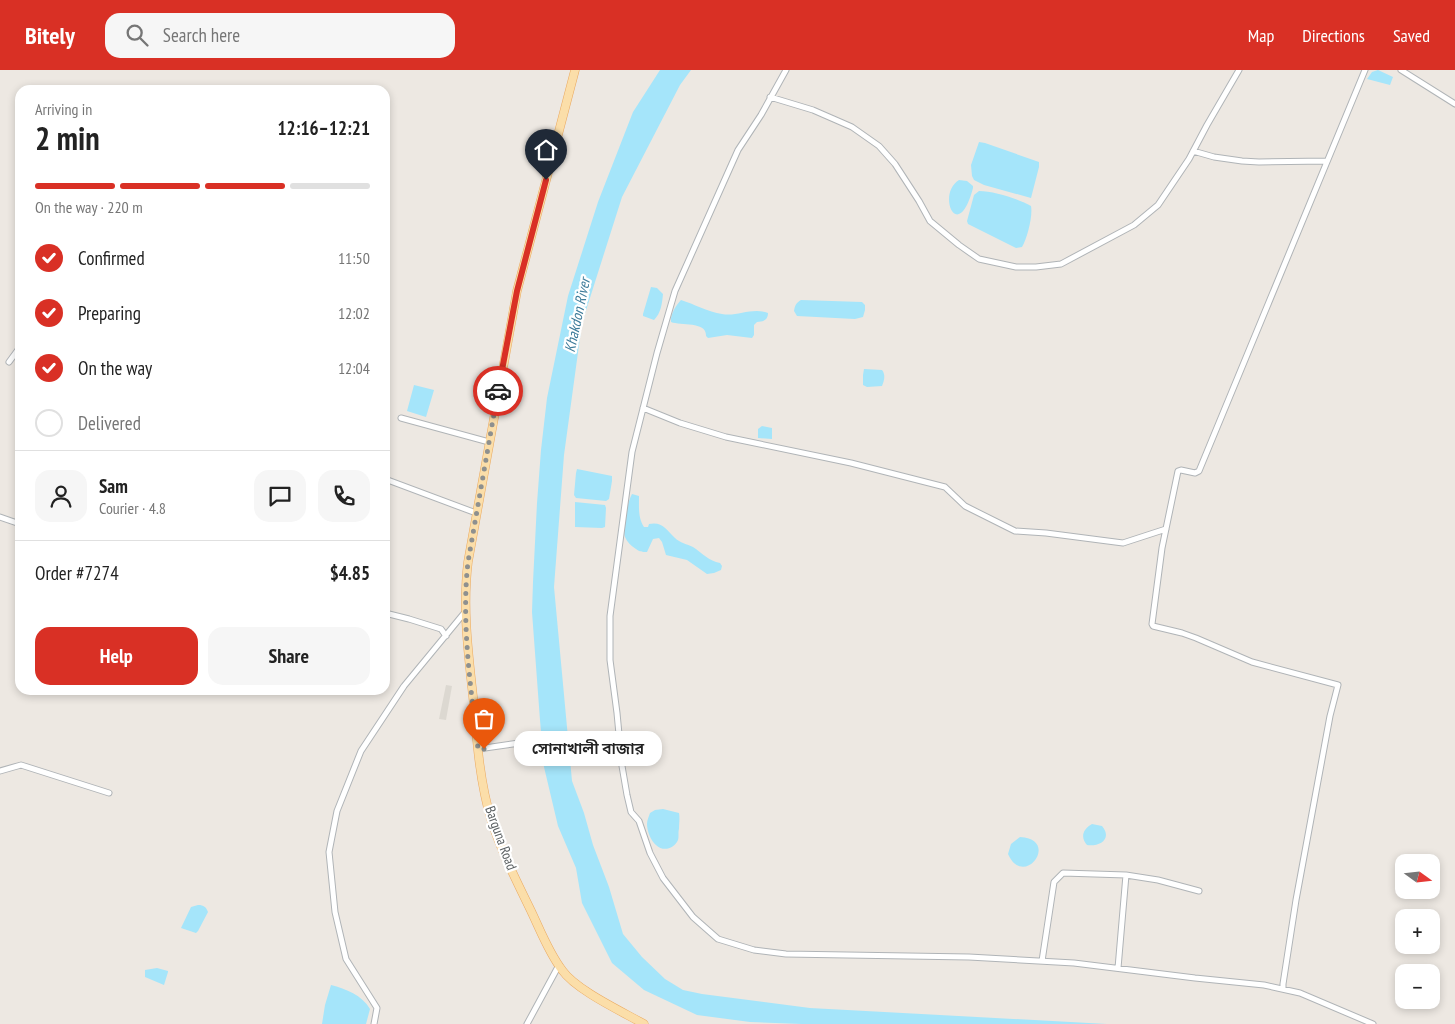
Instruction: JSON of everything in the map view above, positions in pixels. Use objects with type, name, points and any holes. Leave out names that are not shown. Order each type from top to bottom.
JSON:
[{"type":"main road","name":"Barguna Road","points":[[575,70],[517,291],[468,562],[465,612],[478,749],[491,818],[512,871],[551,953],[562,971],[575,983],[604,1002],[644,1024]]},
{"type":"street","points":[[786,70],[738,150],[675,292],[657,353],[632,452],[610,616],[610,660],[618,713],[626,795],[631,812],[639,821],[650,853],[663,878],[693,917],[718,939],[754,950],[786,954],[969,957],[1074,963],[1264,985],[1300,993],[1373,1024]]},
{"type":"street","points":[[770,97],[813,110],[852,127],[879,146],[896,164],[930,221],[979,259],[1016,267],[1036,267],[1061,264],[1134,226],[1158,205],[1193,151],[1239,70]]},
{"type":"street","points":[[1283,989],[1296,900],[1330,716],[1338,685],[1252,662],[1196,638],[1153,626],[1152,624],[1166,529],[1178,471],[1195,473],[1199,471],[1365,70]]},
{"type":"street","points":[[1401,70],[1455,104]]},
{"type":"street","points":[[1193,151],[1214,157],[1251,162],[1327,161]]},
{"type":"street","points":[[9,362],[15,354]]},
{"type":"street","points":[[643,408],[680,423],[726,437],[851,463],[945,487],[965,506],[1015,531],[1123,543],[1166,529]]},
{"type":"street","points":[[401,418],[489,442]]},
{"type":"street","points":[[390,481],[476,513]]},
{"type":"street","points":[[0,517],[15,522]]},
{"type":"street","points":[[374,1024],[377,1008],[346,959],[335,912],[329,852],[337,811],[360,751],[404,686],[465,612]]},
{"type":"street","points":[[390,615],[441,629],[446,636]]},
{"type":"street","points":[[478,749],[540,740],[582,743],[620,739]]},
{"type":"street","points":[[0,771],[21,765],[109,793]]},
{"type":"street","points":[[1042,961],[1054,882],[1063,873],[1126,875],[1158,880],[1199,891]]},
{"type":"street","points":[[1118,968],[1126,875]]},
{"type":"street","points":[[527,1024],[559,966]]},
{"type":"shaded area","points":[[446,685],[452,686],[446,720],[439,719]]},
{"type":"water","name":"Khakdon River","points":[[660,70],[691,70],[680,85],[622,197],[582,323],[564,455],[554,587],[572,781],[609,887],[623,934],[642,957],[665,979],[683,990],[702,994],[810,1008],[1107,1024],[802,1024],[750,1022],[697,1015],[644,990],[612,963],[582,903],[576,868],[558,826],[544,767],[532,612],[541,450],[547,398],[568,296],[598,202],[633,112]]},
{"type":"water","points":[[1378,70],[1393,77],[1390,85],[1367,79],[1372,72]]},
{"type":"water","points":[[979,142],[1039,162],[1031,198],[984,185],[974,180],[971,165]]},
{"type":"water","points":[[959,180],[967,181],[973,188],[967,205],[961,213],[956,214],[952,211],[949,204],[949,195],[952,187]]},
{"type":"water","points":[[979,191],[1006,196],[1031,206],[1029,227],[1022,247],[1016,248],[968,224],[967,221],[974,195]]},
{"type":"water","points":[[651,287],[657,288],[663,294],[660,311],[654,320],[643,316]]},
{"type":"water","points":[[681,300],[722,314],[762,311],[768,313],[768,315],[765,320],[754,325],[754,335],[752,338],[727,335],[708,338],[705,331],[698,326],[671,322],[671,316]]},
{"type":"water","points":[[801,300],[862,302],[865,305],[865,310],[863,317],[855,319],[797,316],[794,311],[795,307]]},
{"type":"water","points":[[864,369],[882,370],[884,380],[882,386],[867,387],[863,385]]},
{"type":"water","points":[[414,385],[434,390],[426,417],[407,411]]},
{"type":"water","points":[[762,426],[772,428],[772,439],[758,438],[758,429]]},
{"type":"water","points":[[577,469],[612,476],[609,499],[606,501],[576,498],[574,495]]},
{"type":"water","points":[[632,494],[639,496],[640,516],[644,527],[654,523],[661,525],[679,541],[720,563],[722,566],[721,570],[707,574],[687,560],[666,555],[659,538],[653,539],[647,552],[640,551],[631,545],[625,537],[624,528]]},
{"type":"water","points":[[575,502],[605,505],[605,527],[575,527]]},
{"type":"water","points":[[663,809],[679,813],[678,840],[674,846],[668,849],[659,847],[652,841],[647,824],[650,813]]},
{"type":"water","points":[[1092,824],[1102,826],[1106,835],[1100,843],[1087,845],[1083,836],[1086,828]]},
{"type":"water","points":[[1020,837],[1032,840],[1038,846],[1035,860],[1030,865],[1022,867],[1015,864],[1008,854],[1011,844]]},
{"type":"water","points":[[198,905],[205,907],[208,912],[198,931],[196,933],[181,928],[191,907]]},
{"type":"water","points":[[157,968],[168,971],[164,985],[145,977],[145,970]]},
{"type":"water","points":[[331,985],[353,993],[367,1004],[370,1009],[366,1024],[322,1024]]},
{"type":"way so far","points":[[484,749],[478,749],[465,612],[465,587],[498,391]]},
{"type":"place","name":"সোনাখালী বাজার","points":[[484,749]]},
{"type":"route","points":[[498,391],[517,291],[546,180]]}]
